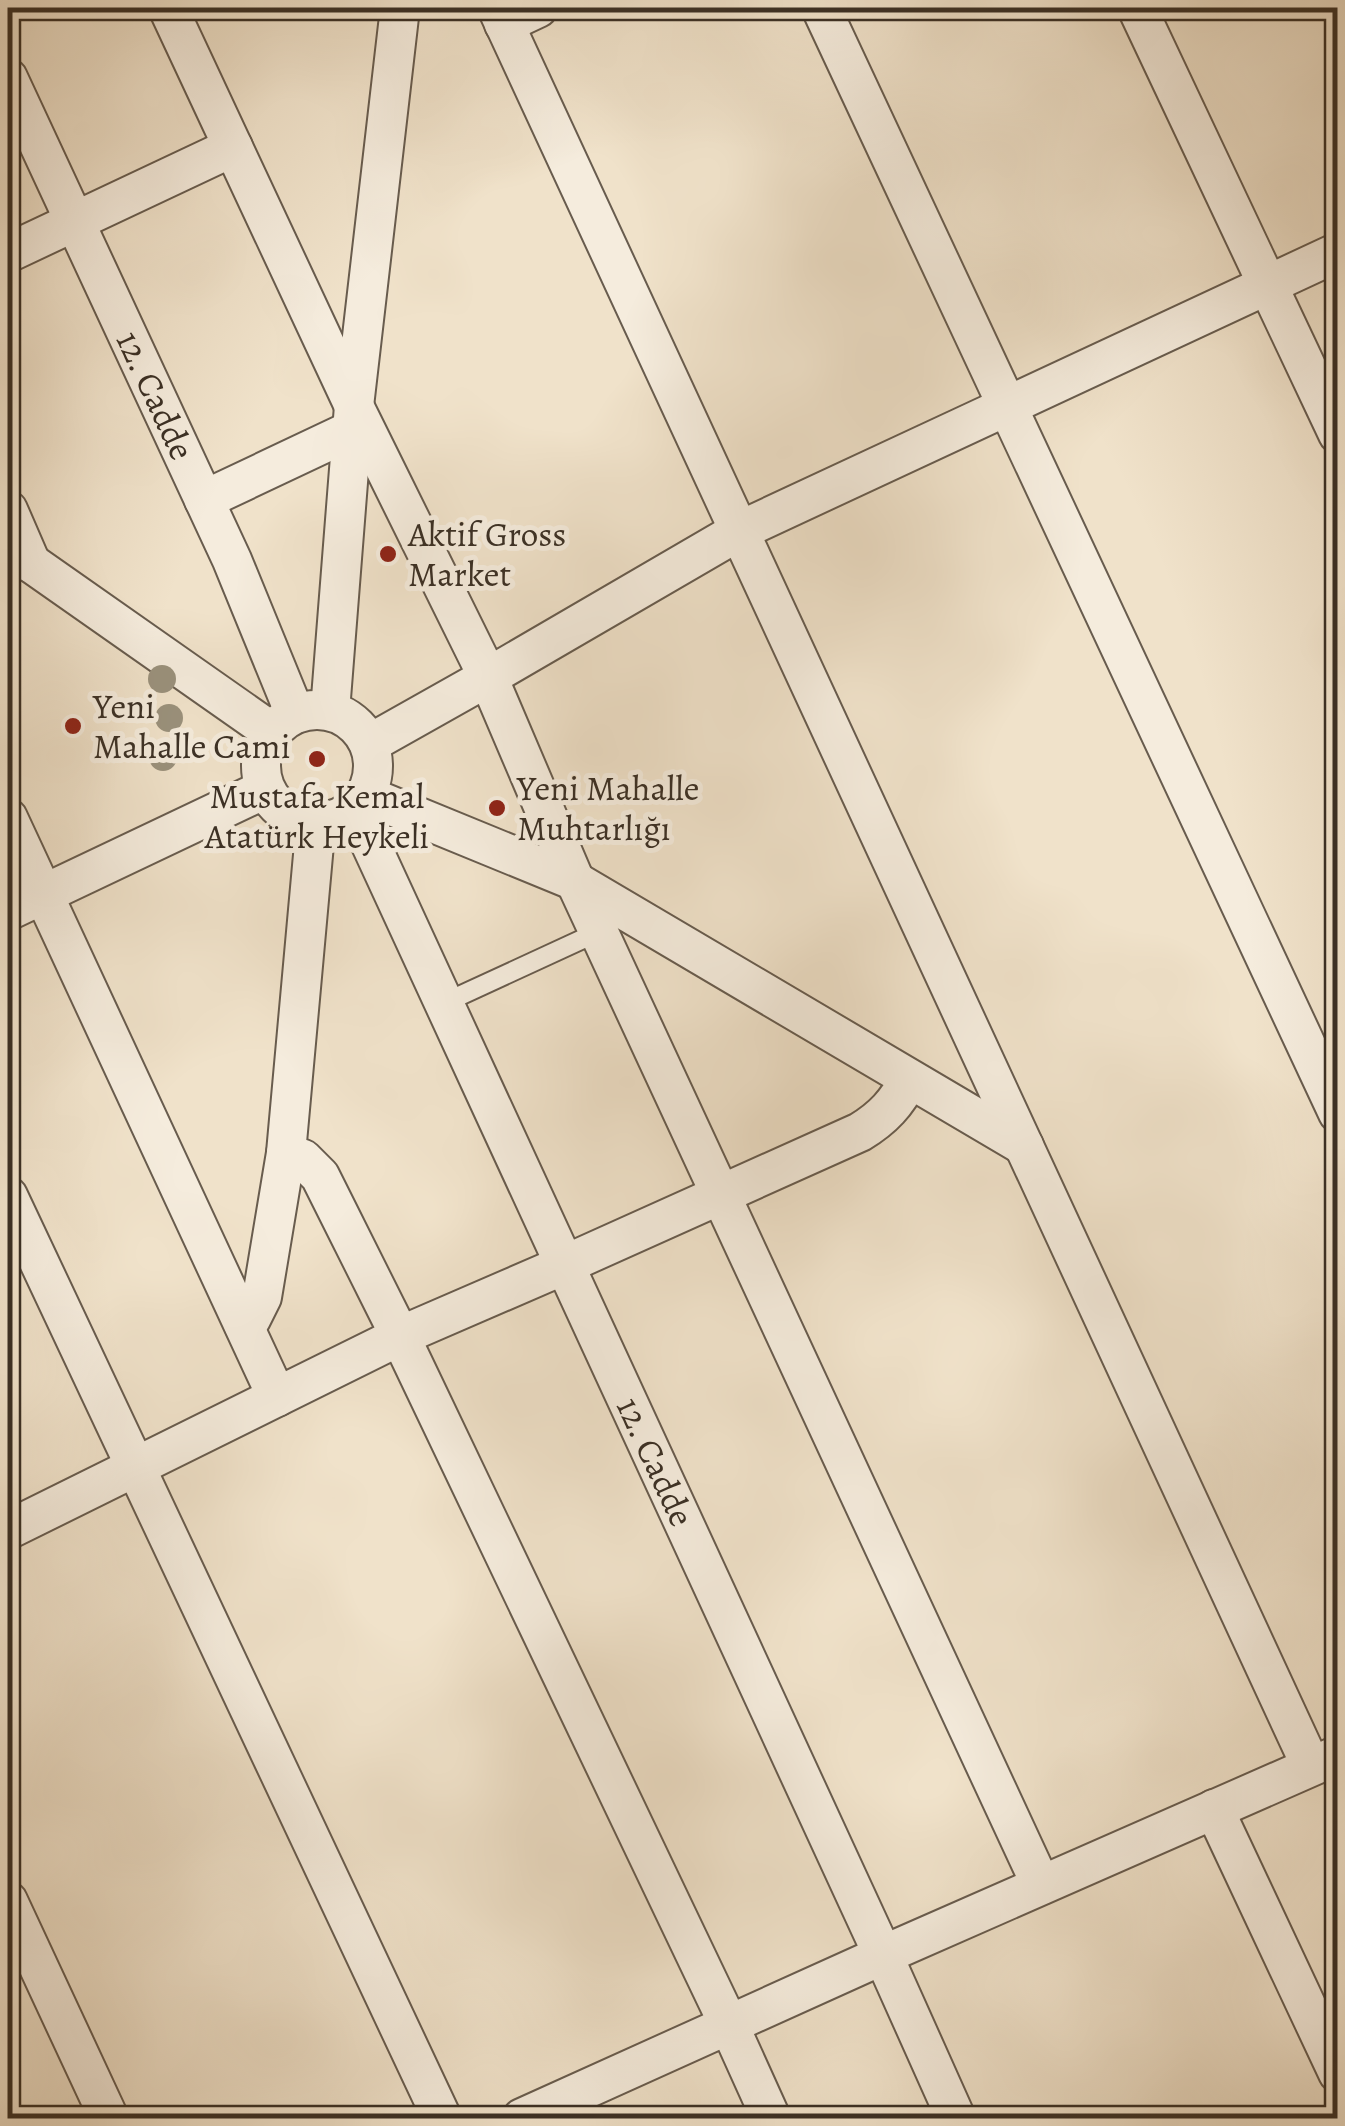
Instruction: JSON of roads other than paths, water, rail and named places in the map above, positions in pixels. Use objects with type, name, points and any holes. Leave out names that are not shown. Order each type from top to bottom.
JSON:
[{"type":"street","points":[[168,8],[353,418],[488,678],[598,932],[1042,1885]]},
{"type":"street","points":[[8,510],[19,556],[299,719],[346,718],[360,729],[373,761],[372,778],[360,801],[343,816],[316,822],[300,820],[274,802],[265,788],[261,770],[263,750],[299,719],[353,418],[400,8]]},
{"type":"street","points":[[821,8],[1338,1113]]},
{"type":"street","points":[[1137,8],[1338,434]]},
{"type":"street","points":[[513,13],[739,530],[1024,1146],[1324,1761],[522,2118]]},
{"type":"street","name":"12. Cadde","points":[[8,78],[232,560],[299,719]]},
{"type":"street","points":[[8,253],[233,147]]},
{"type":"street","points":[[369,744],[739,530],[1338,252]]},
{"type":"street","points":[[204,500],[353,418]]},
{"type":"street","points":[[8,911],[265,788]]},
{"type":"street","points":[[360,801],[575,881],[1024,1146]]},
{"type":"street","name":"12. Cadde","points":[[360,801],[444,1003],[956,2118]]},
{"type":"street","points":[[8,818],[278,1397]]},
{"type":"street","points":[[244,1325],[252,1319],[262,1298],[286,1153],[316,822]]},
{"type":"street","points":[[8,1530],[400,1336],[860,1132],[891,1108],[909,1079]]},
{"type":"street","points":[[286,1153],[302,1160],[320,1176],[400,1336],[771,2118]]},
{"type":"street","points":[[8,1196],[442,2118]]},
{"type":"street","points":[[1214,1809],[1338,2072]]},
{"type":"street","points":[[8,1901],[109,2118]]},
{"type":"lane","points":[[444,1003],[598,932]]},
{"type":"place","name":"Aktif Gross Market","points":[[388,554]]},
{"type":"place","name":"Yeni Mahalle Cami","points":[[73,726]]},
{"type":"place","name":"Mustafa Kemal Atatürk Heykeli","points":[[317,759]]},
{"type":"place","name":"Yeni Mahalle Muhtarlığı","points":[[497,808]]}]
